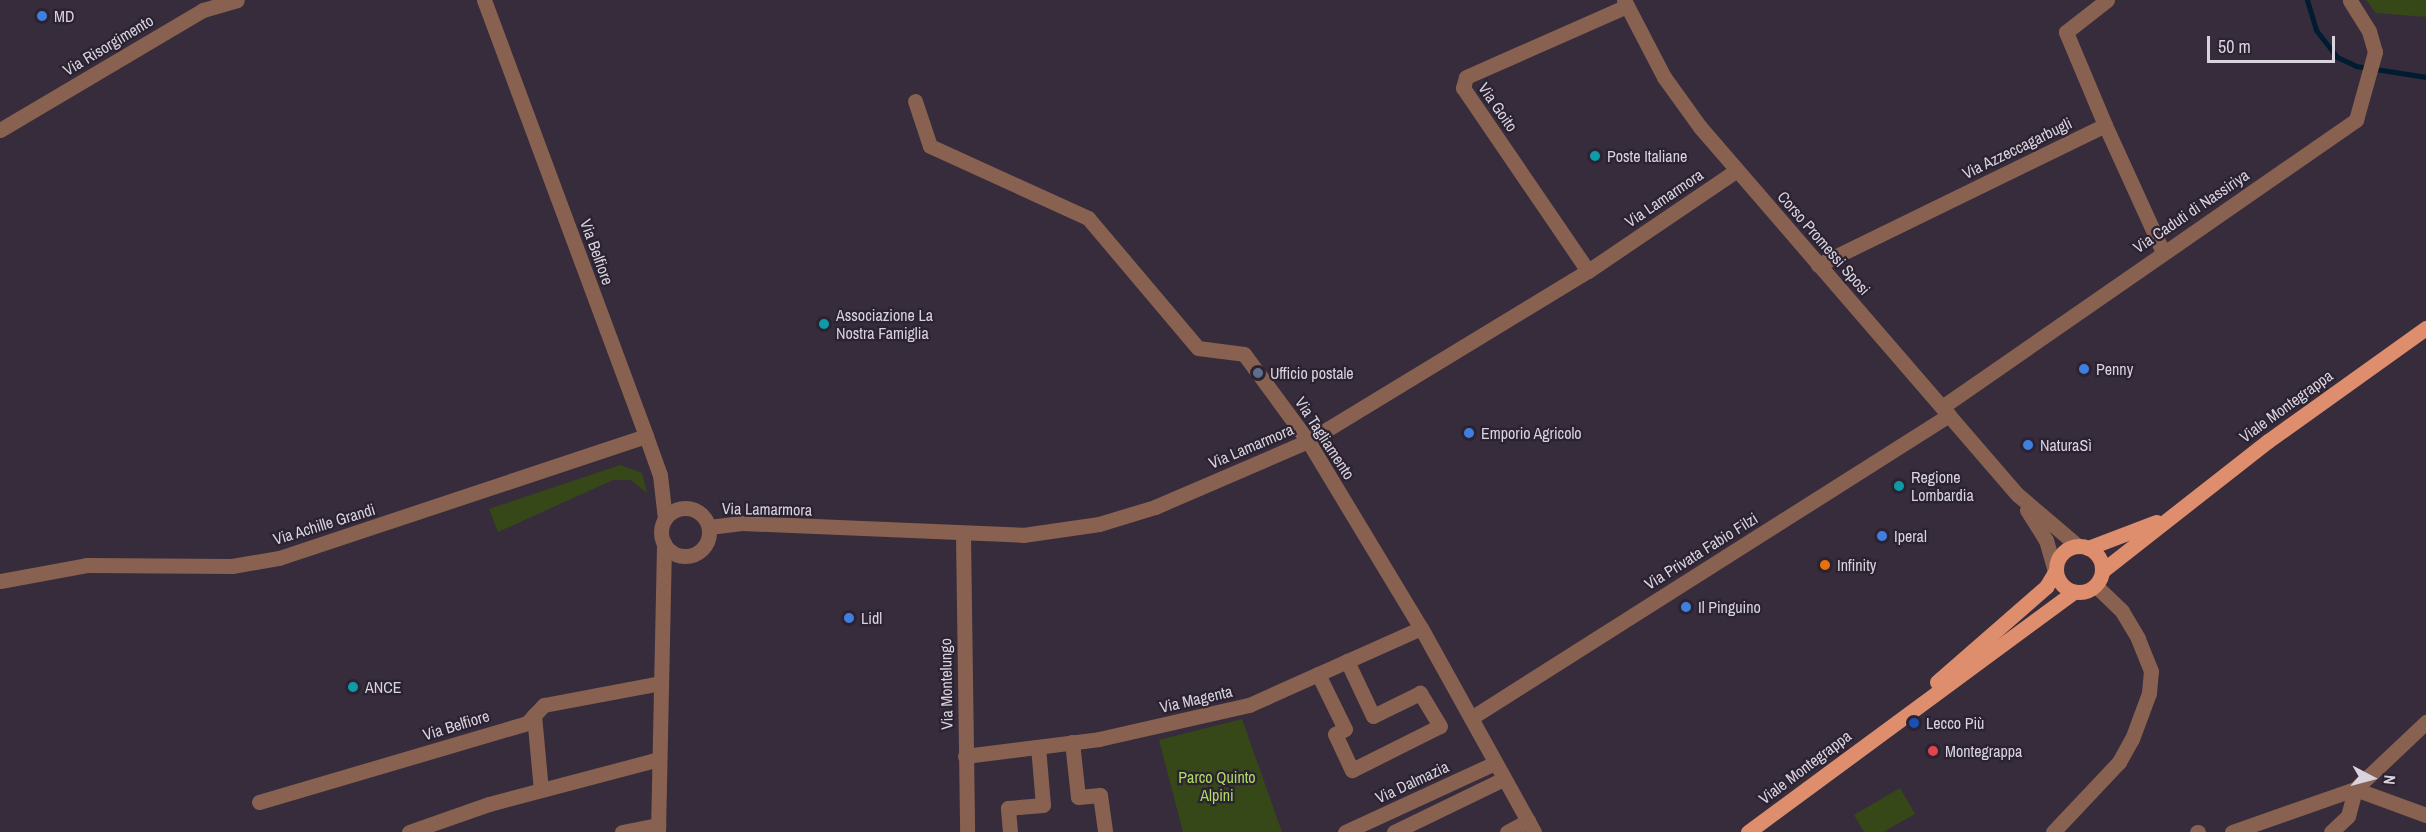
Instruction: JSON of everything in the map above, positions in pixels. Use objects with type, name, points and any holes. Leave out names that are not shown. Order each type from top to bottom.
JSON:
[{"type":"main road","name":"Viale Montegrappa","points":[[2098,578],[2170,515],[2426,328]]},
{"type":"main road","name":"Viale Montegrappa","points":[[2083,547],[2170,515]]},
{"type":"main road","points":[[2083,547],[2096,553],[2098,578],[2074,592],[2065,588],[2055,572],[2061,554],[2083,547]]},
{"type":"main road","name":"Viale Montegrappa","points":[[1884,730],[2046,587],[2055,572]]},
{"type":"main road","name":"Viale Montegrappa","points":[[1749,832],[1884,730],[2074,592]]},
{"type":"street","name":"Via Risorgimento","points":[[0,130],[203,10],[237,0]]},
{"type":"street","name":"Via Belfiore","points":[[484,0],[660,475],[665,519]]},
{"type":"street","points":[[2107,0],[2067,32],[2105,125],[2163,252]]},
{"type":"street","name":"Via Caduti di Nassiriya","points":[[1946,411],[2163,252],[2356,120],[2368,89],[2375,52],[2369,31],[2350,0]]},
{"type":"street","name":"Corso Promessi Sposi","points":[[1625,3],[1664,77],[1737,170],[2018,495],[2046,540],[2055,572]]},
{"type":"street","name":"Via Goito","points":[[1588,271],[1463,88],[1466,77],[1625,3]]},
{"type":"street","name":"Via Tagliamento","points":[[915,101],[930,146],[1088,218],[1110,239],[1198,348],[1244,354],[1308,441],[1421,628],[1531,827]]},
{"type":"street","name":"Via Azzeccagarbugli","points":[[1818,265],[2105,125]]},
{"type":"street","name":"Via Lamarmora","points":[[709,527],[742,523],[963,535],[1023,534],[1099,524],[1155,507],[1308,441],[1588,271],[1737,170]]},
{"type":"street","name":"Via Privata Fabio Filzi","points":[[1472,718],[1946,411]]},
{"type":"street","name":"Via Achille Grandi","points":[[0,581],[87,565],[232,566],[279,558],[646,436]]},
{"type":"street","name":"Corso Promessi Sposi","points":[[2018,495],[2083,547]]},
{"type":"street","points":[[622,832],[658,828],[660,683],[664,543],[665,519],[685,508],[700,513],[709,527],[708,542],[691,556],[676,554],[664,543]]},
{"type":"street","name":"Via Montelungo","points":[[963,535],[968,832]]},
{"type":"street","points":[[2053,832],[2118,762],[2132,739],[2149,693],[2151,671],[2138,638],[2098,578]]},
{"type":"street","name":"Via Magenta","points":[[965,756],[1072,742],[1249,705],[1421,628]]},
{"type":"street","points":[[1318,674],[1345,729],[1335,734],[1352,770],[1440,726],[1420,693],[1373,716],[1347,661]]},
{"type":"street","name":"Via Belfiore","points":[[259,802],[527,723],[544,705],[660,683]]},
{"type":"street","points":[[534,715],[541,790]]},
{"type":"street","points":[[2232,832],[2355,789],[2426,722]]},
{"type":"street","points":[[1072,742],[1078,797],[1100,795],[1105,832]]},
{"type":"street","points":[[1010,832],[1008,808],[1043,804],[1038,747]]},
{"type":"street","points":[[409,832],[541,790],[659,759]]},
{"type":"street","name":"Via Dalmazia","points":[[1345,832],[1495,763]]},
{"type":"street","points":[[1394,832],[1422,826],[1503,779]]},
{"type":"street","points":[[2355,789],[2426,815]]},
{"type":"street","points":[[2331,832],[2348,816],[2355,789]]},
{"type":"street","points":[[1507,832],[1531,827]]},
{"type":"green space","points":[[2366,0],[2426,0],[2426,17],[2376,13]]},
{"type":"green space","points":[[620,465],[642,473],[647,493],[631,480],[613,480],[498,532],[489,509]]},
{"type":"green space","name":"Parco Quinto Alpini","points":[[1242,719],[1282,832],[1183,832],[1159,740]]},
{"type":"green space","points":[[1900,788],[1915,814],[1883,832],[1864,832],[1854,815]]},
{"type":"waterway","points":[[2307,0],[2316,30],[2337,57],[2356,66],[2426,77]]},
{"type":"place","name":"MD","points":[[42,16]]},
{"type":"place","name":"Poste Italiane","points":[[1595,156]]},
{"type":"place","name":"Associazione La Nostra Famiglia","points":[[824,324]]},
{"type":"place","name":"Penny","points":[[2084,369]]},
{"type":"place","name":"Ufficio postale","points":[[1258,373]]},
{"type":"place","name":"Emporio Agricolo","points":[[1469,433]]},
{"type":"place","name":"NaturaSì","points":[[2028,445]]},
{"type":"place","name":"Regione Lombardia","points":[[1899,486]]},
{"type":"place","name":"Iperal","points":[[1882,536]]},
{"type":"place","name":"Infinity","points":[[1825,565]]},
{"type":"place","name":"Il Pinguino","points":[[1686,607]]},
{"type":"place","name":"Lidl","points":[[849,618]]},
{"type":"place","name":"ANCE","points":[[353,687]]},
{"type":"place","name":"Lecco Più","points":[[1914,723]]},
{"type":"place","name":"Montegrappa","points":[[1933,751]]}]
